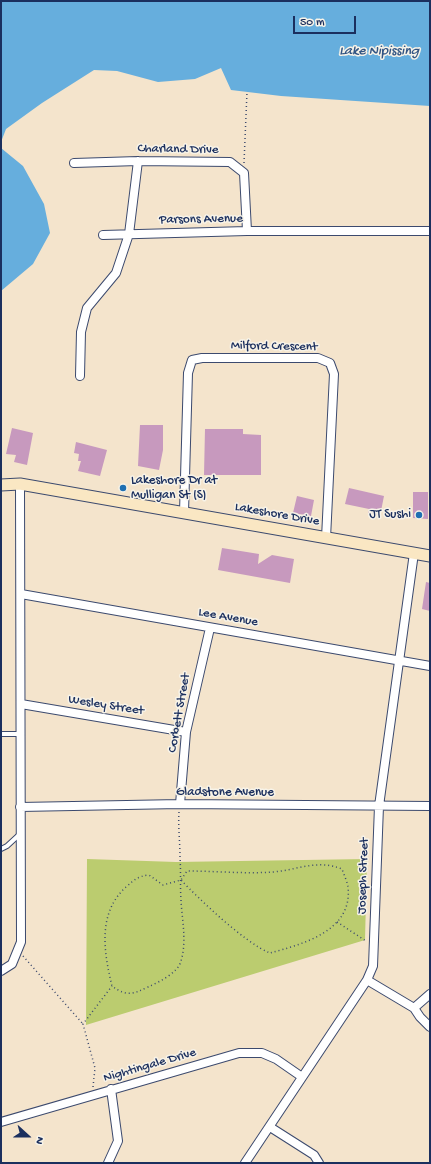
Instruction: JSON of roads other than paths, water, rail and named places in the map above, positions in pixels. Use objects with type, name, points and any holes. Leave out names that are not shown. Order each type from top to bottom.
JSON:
[{"type":"main road","name":"Lakeshore Drive","points":[[1,485],[20,484],[430,556]]},
{"type":"street","name":"Charland Drive","points":[[74,163],[138,161],[230,162],[244,173],[247,231]]},
{"type":"street","points":[[80,376],[81,332],[87,308],[116,273],[129,234],[138,161]]},
{"type":"street","name":"Parsons Avenue","points":[[103,235],[247,231],[430,231]]},
{"type":"street","name":"Milford Crescent","points":[[184,512],[188,373],[192,360],[202,358],[318,358],[330,362],[334,374],[326,538]]},
{"type":"street","points":[[1,971],[12,964],[21,942],[20,484]]},
{"type":"street","name":"Joseph Street","points":[[245,1163],[367,980],[373,966],[379,806],[414,553]]},
{"type":"street","name":"Lee Avenue","points":[[21,594],[430,666]]},
{"type":"street","name":"Corbett Street","points":[[180,804],[186,732],[210,628]]},
{"type":"street","name":"Wesley Street","points":[[21,704],[186,732]]},
{"type":"street","name":"Gladstone Avenue","points":[[20,807],[180,804],[430,806]]},
{"type":"street","points":[[367,980],[414,1008],[420,1017],[430,1026]]},
{"type":"street","points":[[414,1008],[421,1000],[430,994]]},
{"type":"street","name":"Nightingale Drive","points":[[1,1122],[93,1094],[239,1053],[262,1053],[276,1059],[302,1077]]},
{"type":"street","points":[[108,1163],[118,1140],[111,1089]]},
{"type":"street","points":[[270,1127],[314,1155],[319,1163]]},
{"type":"lane","points":[[1,734],[20,734]]},
{"type":"lane","points":[[1,849],[8,846],[20,834]]},
{"type":"water","name":"Lake Nipissing","points":[[1,1],[430,1],[430,106],[281,96],[231,90],[221,68],[195,79],[158,82],[117,71],[94,70],[42,103],[6,129],[1,142]]},
{"type":"water","points":[[1,148],[23,166],[44,204],[50,233],[33,264],[1,291]]},
{"type":"place","name":"Lakeshore Dr at Mulligan St (S)","points":[[123,488]]},
{"type":"place","name":"JT Sushi","points":[[419,515]]}]
